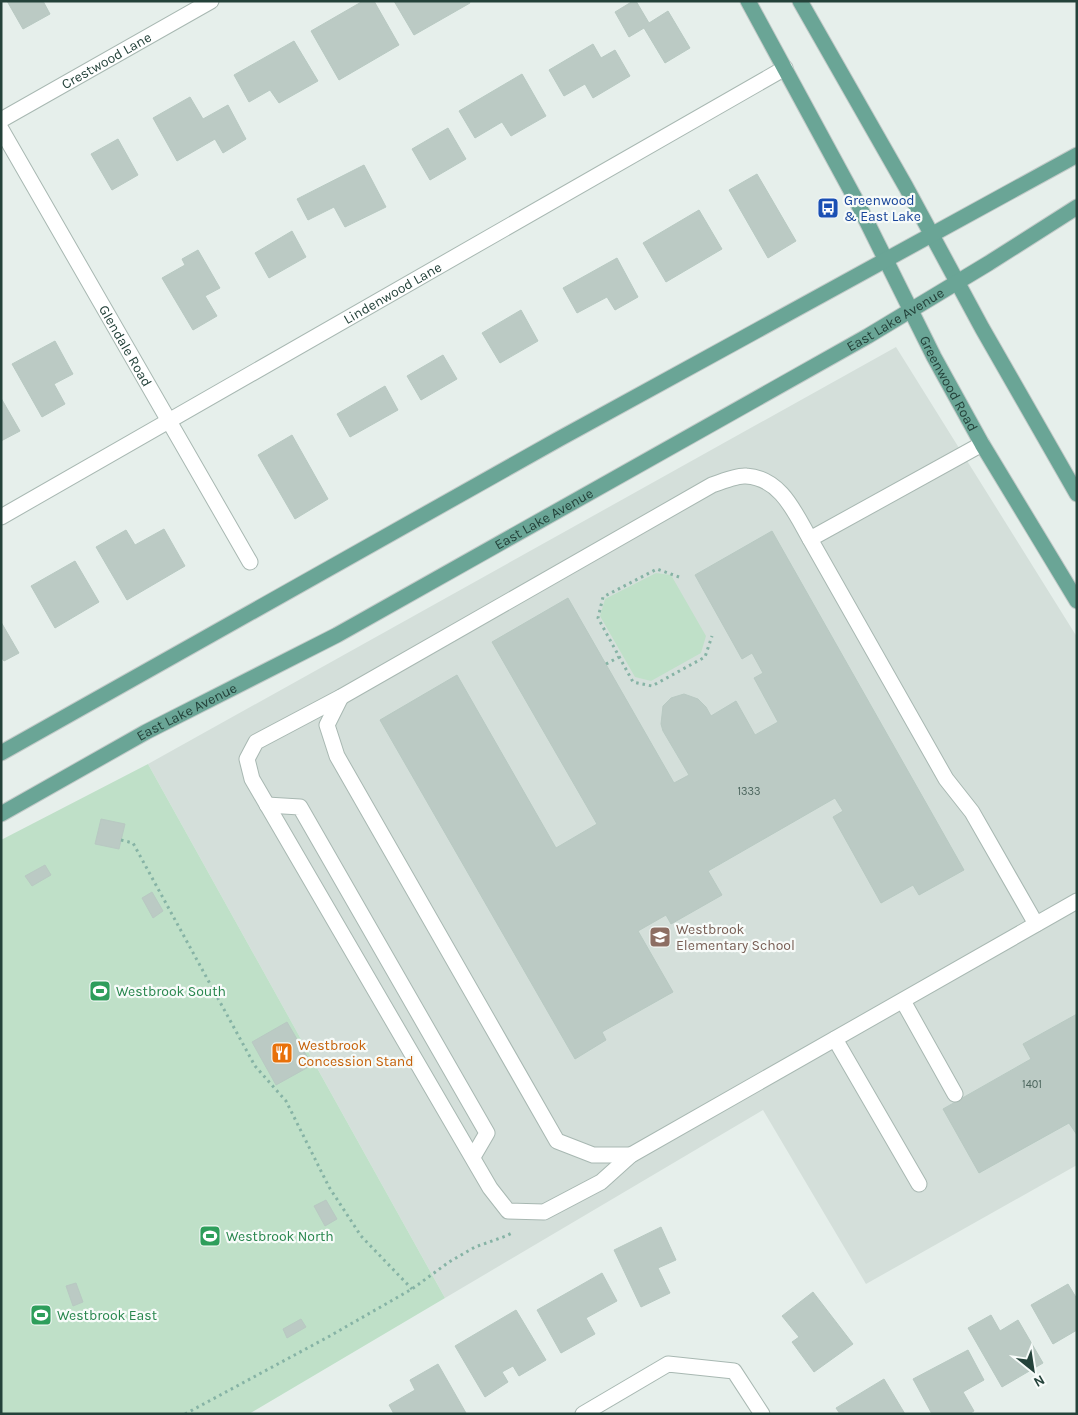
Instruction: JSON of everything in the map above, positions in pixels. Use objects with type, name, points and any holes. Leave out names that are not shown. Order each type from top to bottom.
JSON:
[{"type":"main road","name":"Greenwood Road","points":[[748,1],[982,444],[1077,601]]},
{"type":"main road","points":[[800,1],[906,186],[982,328],[1077,494]]},
{"type":"main road","points":[[1,753],[559,438],[1077,155]]},
{"type":"main road","name":"East Lake Avenue","points":[[1,814],[146,732],[337,635],[859,341],[958,283],[1077,207]]},
{"type":"street","name":"Crestwood Lane","points":[[1,120],[211,1]]},
{"type":"street","name":"Lindenwood Lane","points":[[1,517],[785,68]]},
{"type":"street","name":"Glendale Road","points":[[1,129],[250,562]]},
{"type":"street","points":[[810,539],[982,444]]},
{"type":"street","points":[[1036,924],[972,812],[946,779],[786,497],[768,482],[745,475],[712,485],[341,698],[256,742],[247,759],[252,779],[267,805],[490,1188],[508,1211],[544,1212],[601,1182],[631,1154],[1077,901]]},
{"type":"street","points":[[341,698],[327,725],[337,756],[557,1141],[593,1155],[631,1154]]},
{"type":"street","points":[[267,805],[300,807],[486,1132],[473,1157]]},
{"type":"street","points":[[903,1001],[955,1094]]},
{"type":"street","points":[[835,1039],[919,1184]]},
{"type":"street","points":[[582,1414],[668,1364],[734,1371],[762,1414]]},
{"type":"path","points":[[679,577],[657,569],[603,597],[598,618],[634,682],[652,686],[705,656],[712,636]]},
{"type":"path","points":[[606,664],[620,657]]},
{"type":"path","points":[[121,840],[133,843],[255,1066],[286,1101],[329,1187],[361,1236],[412,1289]]},
{"type":"path","points":[[185,1414],[328,1337],[412,1289],[449,1262],[475,1247],[506,1236],[544,1212]]},
{"type":"shaded area","name":"Westbrook Elementary School","points":[[896,347],[1077,637],[1077,1165],[866,1284],[763,1110],[445,1298],[148,764]]},
{"type":"green space","points":[[656,573],[671,575],[706,636],[701,653],[651,681],[635,677],[600,616],[605,599]]},
{"type":"green space","points":[[148,764],[445,1298],[249,1414],[1,1414],[1,840]]},
{"type":"building","points":[[7,1],[43,1],[50,14],[23,29]]},
{"type":"building","points":[[363,1],[374,1],[399,45],[339,80],[311,31]]},
{"type":"building","points":[[394,1],[469,1],[470,3],[414,35]]},
{"type":"building","points":[[636,1],[649,23],[668,11],[690,48],[665,63],[644,28],[629,37],[615,12]]},
{"type":"building","points":[[294,41],[318,81],[279,103],[270,90],[249,102],[234,75]]},
{"type":"building","points":[[593,44],[601,58],[615,50],[630,76],[593,98],[585,84],[564,96],[549,70]]},
{"type":"building","points":[[522,74],[546,116],[511,136],[502,122],[475,138],[459,111]]},
{"type":"building","points":[[190,97],[203,119],[228,105],[246,139],[223,153],[215,139],[177,161],[153,118]]},
{"type":"building","points":[[448,128],[466,159],[430,180],[412,149]]},
{"type":"building","points":[[118,139],[138,175],[112,190],[91,154]]},
{"type":"building","points":[[364,165],[386,207],[345,227],[334,207],[308,220],[297,199]]},
{"type":"building","points":[[757,174],[796,241],[768,258],[729,190]]},
{"type":"building","points":[[699,210],[722,249],[666,282],[643,243]]},
{"type":"building","points":[[292,231],[306,257],[269,278],[255,253]]},
{"type":"building","points":[[198,250],[220,288],[205,296],[217,316],[193,330],[162,278],[185,265],[182,259]]},
{"type":"building","points":[[617,258],[638,297],[615,310],[607,297],[577,313],[563,288]]},
{"type":"building","points":[[521,310],[538,341],[500,363],[482,333]]},
{"type":"building","points":[[55,341],[73,374],[54,384],[65,404],[42,417],[12,364]]},
{"type":"building","points":[[443,355],[457,379],[421,400],[407,376]]},
{"type":"building","points":[[385,386],[398,410],[350,437],[337,414]]},
{"type":"building","points":[[1,398],[20,431],[1,441]]},
{"type":"building","points":[[292,435],[328,499],[295,519],[258,455]]},
{"type":"building","points":[[164,529],[185,566],[127,600],[96,547],[126,530],[135,545]]},
{"type":"building","points":[[772,531],[964,870],[919,895],[913,885],[881,903],[833,817],[843,811],[835,798],[708,871],[722,895],[671,924],[666,915],[638,931],[673,992],[602,1032],[606,1040],[575,1059],[380,720],[457,675],[556,848],[597,824],[492,642],[568,598],[674,783],[689,775],[663,731],[661,724],[663,706],[671,698],[684,694],[698,699],[711,716],[736,701],[755,735],[778,722],[754,678],[763,673],[752,653],[742,659],[695,575]]},
{"type":"building","points":[[75,561],[99,602],[55,628],[31,586]]},
{"type":"building","points":[[1,622],[19,653],[4,661],[1,657]]},
{"type":"building","points":[[101,819],[125,824],[119,849],[95,844]]},
{"type":"building","points":[[45,865],[51,875],[32,886],[25,876]]},
{"type":"building","points":[[152,892],[163,911],[153,918],[142,898]]},
{"type":"building","points":[[1077,1014],[1077,1135],[1069,1123],[979,1173],[943,1109],[1031,1059],[1023,1044]]},
{"type":"building","name":"Westbrook Concession Stand","points":[[287,1022],[312,1065],[276,1085],[252,1042]]},
{"type":"building","points":[[326,1200],[337,1219],[325,1226],[314,1206]]},
{"type":"building","points":[[661,1227],[676,1260],[658,1268],[670,1293],[641,1307],[614,1250]]},
{"type":"building","points":[[602,1273],[617,1301],[586,1318],[595,1334],[561,1353],[537,1310]]},
{"type":"building","points":[[76,1283],[83,1302],[73,1306],[66,1286]]},
{"type":"building","points":[[1068,1284],[1077,1299],[1077,1330],[1053,1344],[1031,1305]]},
{"type":"building","points":[[813,1292],[853,1344],[814,1372],[792,1342],[799,1337],[782,1316]]},
{"type":"building","points":[[516,1310],[546,1360],[519,1376],[513,1366],[502,1372],[508,1382],[485,1397],[455,1346]]},
{"type":"building","points":[[991,1315],[1000,1331],[1018,1320],[1043,1363],[1002,1387],[968,1328]]},
{"type":"building","points":[[301,1319],[306,1327],[287,1338],[283,1329]]},
{"type":"building","points":[[968,1350],[984,1380],[963,1392],[974,1411],[969,1414],[932,1414],[913,1379]]},
{"type":"building","points":[[438,1364],[466,1413],[394,1414],[389,1405],[415,1390],[410,1380]]},
{"type":"building","points":[[884,1379],[905,1414],[840,1414],[836,1408]]},
{"type":"place","name":"Greenwood & East Lake","points":[[828,208]]},
{"type":"place","name":"Westbrook Elementary School","points":[[660,937]]},
{"type":"place","name":"Westbrook South","points":[[100,991]]},
{"type":"place","name":"Westbrook Concession Stand","points":[[282,1053]]},
{"type":"place","name":"Westbrook North","points":[[210,1236]]},
{"type":"place","name":"Westbrook East","points":[[41,1315]]}]
